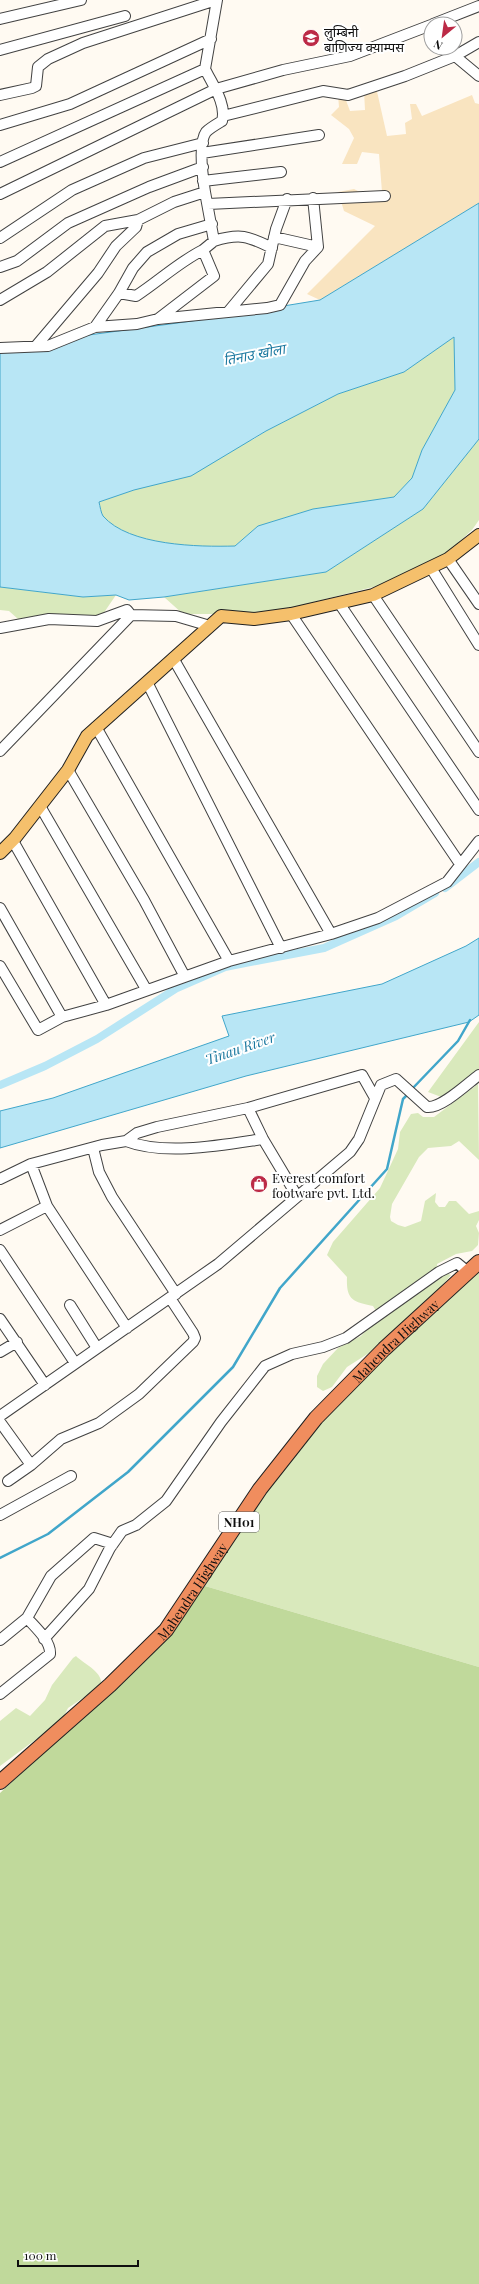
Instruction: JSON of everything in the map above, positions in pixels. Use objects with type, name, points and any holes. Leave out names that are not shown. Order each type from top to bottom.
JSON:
[{"type":"highway","name":"Mahendra Highway","points":[[0,1782],[110,1685],[166,1630],[260,1489],[316,1418],[384,1349],[479,1262]]},
{"type":"main road","points":[[0,853],[13,841],[68,770],[87,736],[221,616],[254,619],[291,614],[373,595],[448,559],[479,535]]},
{"type":"street","points":[[0,20],[81,0]]},
{"type":"street","points":[[0,95],[36,86],[38,67],[48,59],[84,43],[216,0],[211,39],[205,69],[216,89],[223,116],[222,121],[206,132],[202,148],[203,181],[214,241]]},
{"type":"street","points":[[453,16],[479,6]]},
{"type":"street","points":[[0,50],[125,16]]},
{"type":"street","points":[[0,194],[216,89],[283,70],[350,56],[423,28]]},
{"type":"street","points":[[0,125],[70,104],[211,39]]},
{"type":"street","points":[[463,51],[479,42]]},
{"type":"street","points":[[223,116],[323,91],[348,95],[405,76],[455,56],[479,76]]},
{"type":"street","points":[[0,162],[205,69]]},
{"type":"street","points":[[0,238],[72,190],[144,158],[202,148],[319,135]]},
{"type":"street","points":[[0,267],[17,261],[68,223],[149,187],[203,167]]},
{"type":"street","points":[[203,181],[281,172]]},
{"type":"street","points":[[0,300],[47,272],[105,226],[138,220],[174,202],[205,192]]},
{"type":"street","points":[[208,204],[287,199],[385,196]]},
{"type":"street","points":[[0,348],[48,346],[95,327],[137,324],[158,319],[280,305],[305,261],[318,247],[313,198]]},
{"type":"street","points":[[228,312],[268,264],[274,237],[287,199]]},
{"type":"street","points":[[36,346],[98,273],[116,246],[136,226],[138,220]]},
{"type":"street","points":[[95,327],[119,293],[133,268],[148,252],[178,234],[212,224]]},
{"type":"street","points":[[119,293],[136,296],[158,282],[186,259],[203,250],[214,241],[229,236],[249,237],[272,248]]},
{"type":"street","points":[[274,237],[318,247]]},
{"type":"street","points":[[158,319],[214,276],[203,250]]},
{"type":"street","points":[[448,559],[479,604]]},
{"type":"street","points":[[431,568],[479,645]]},
{"type":"street","points":[[373,595],[479,752]]},
{"type":"street","points":[[340,603],[479,810]]},
{"type":"street","points":[[0,628],[49,619],[97,621],[127,610],[132,615],[176,616],[210,626]]},
{"type":"street","points":[[291,614],[460,864]]},
{"type":"street","points":[[0,751],[132,615]]},
{"type":"street","points":[[173,658],[331,934]]},
{"type":"street","points":[[147,682],[281,948]]},
{"type":"street","points":[[96,727],[229,961]]},
{"type":"street","points":[[68,770],[144,900],[184,976]]},
{"type":"street","points":[[40,806],[146,989]]},
{"type":"street","points":[[13,841],[106,1005]]},
{"type":"street","points":[[0,966],[38,1030],[62,1017],[106,1005],[146,989],[229,961],[331,934],[378,918],[448,882],[460,864],[478,845]]},
{"type":"street","points":[[0,908],[62,1017]]},
{"type":"street","points":[[0,1179],[31,1164],[126,1141],[138,1133],[157,1127],[248,1108],[362,1075],[375,1098]]},
{"type":"street","points":[[0,1416],[218,1264],[350,1152],[359,1139],[381,1085],[396,1079],[427,1107],[432,1108],[441,1104],[478,1077]]},
{"type":"street","points":[[248,1108],[263,1139],[297,1196]]},
{"type":"street","points":[[126,1141],[137,1146],[174,1148],[263,1139]]},
{"type":"street","points":[[8,1481],[32,1465],[61,1440],[99,1423],[139,1394],[193,1342],[195,1338],[173,1296],[112,1197],[99,1172],[93,1148]]},
{"type":"street","points":[[31,1164],[47,1206],[127,1328]]},
{"type":"street","points":[[0,1230],[47,1206]]},
{"type":"street","points":[[0,1250],[75,1363]]},
{"type":"street","points":[[44,1639],[89,1589],[113,1544],[122,1531],[136,1525],[166,1501],[221,1422],[265,1366],[292,1354],[323,1347],[346,1338],[439,1272],[457,1263],[468,1272]]},
{"type":"street","points":[[70,1305],[97,1348]]},
{"type":"street","points":[[0,1319],[45,1385]]},
{"type":"street","points":[[0,1352],[16,1342]]},
{"type":"street","points":[[0,1422],[32,1465]]},
{"type":"street","points":[[0,1515],[71,1476]]},
{"type":"street","points":[[0,1640],[27,1618],[51,1576],[94,1538],[113,1544]]},
{"type":"street","points":[[0,1694],[48,1657],[50,1650],[44,1639],[27,1618]]},
{"type":"green space","points":[[454,337],[455,390],[422,450],[412,478],[394,497],[313,509],[258,526],[235,546],[184,545],[147,539],[115,526],[102,515],[99,502],[134,490],[254,439],[266,431],[338,394],[404,372]]},
{"type":"green space","points":[[479,439],[479,520],[472,530],[446,554],[389,583],[266,614],[183,614],[164,597],[326,572],[423,509]]},
{"type":"green space","points":[[0,587],[83,597],[116,595],[103,614],[88,618],[59,615],[18,619],[9,611],[0,610]]},
{"type":"green space","points":[[479,1022],[479,1071],[444,1098],[428,1092]]},
{"type":"green space","points":[[478,1084],[479,1160],[459,1141],[451,1146],[428,1148],[419,1157],[392,1204],[390,1217],[391,1221],[405,1227],[421,1221],[425,1201],[436,1193],[435,1202],[439,1207],[445,1207],[449,1201],[456,1201],[469,1214],[479,1211],[479,1220],[476,1226],[479,1233],[478,1245],[472,1251],[456,1254],[437,1264],[438,1270],[451,1275],[439,1289],[369,1353],[347,1367],[332,1387],[323,1391],[317,1387],[317,1376],[323,1364],[338,1348],[361,1336],[379,1316],[373,1306],[355,1301],[349,1295],[347,1277],[327,1255],[333,1242],[380,1188],[398,1149],[400,1132],[411,1114],[418,1113],[423,1117],[434,1117]]},
{"type":"green space","points":[[479,1272],[479,1667],[205,1586],[229,1546],[280,1471],[339,1401]]},
{"type":"green space","points":[[205,1586],[479,1667],[479,2284],[0,2284],[0,1793],[127,1676],[168,1635]]},
{"type":"green space","points":[[76,1656],[97,1672],[101,1681],[101,1686],[68,1708],[62,1720],[0,1766],[0,1721],[16,1708],[30,1716],[45,1700],[52,1685]]},
{"type":"sand","points":[[376,87],[387,136],[406,134],[405,123],[412,119],[410,104],[416,104],[422,116],[472,95],[475,103],[479,104],[479,203],[320,300],[307,294],[375,226],[344,211],[338,192],[354,189],[364,194],[382,192],[379,154],[362,152],[357,164],[342,164],[354,138],[349,129],[331,115],[339,107],[338,95],[344,95],[350,111],[365,110],[364,91]]},
{"type":"water","name":"तिनाउ खोला","points":[[479,203],[479,439],[423,509],[326,572],[164,597],[129,600],[116,595],[83,597],[0,587],[0,347],[192,321],[320,300]],"holes":[[[454,337],[455,390],[422,450],[412,478],[394,497],[313,509],[258,526],[235,546],[184,545],[147,539],[115,526],[103,516],[99,502],[134,490],[191,476],[266,431],[338,394],[404,372]]]},
{"type":"water","name":"Tinau River","points":[[479,938],[479,1015],[469,1022],[246,1076],[0,1148],[0,1111],[53,1098],[229,1036],[222,1016],[382,984],[466,946]]},
{"type":"waterway","points":[[445,888],[479,862]]},
{"type":"waterway","points":[[0,1085],[45,1066],[97,1039],[177,988],[225,967],[324,948],[396,916],[435,893]]},
{"type":"waterway","points":[[412,1089],[458,1041],[470,1020]]},
{"type":"waterway","points":[[0,1558],[48,1534],[128,1472],[233,1367],[280,1288],[387,1169],[403,1099],[409,1093]]},
{"type":"place","name":"लुम्बिनी बाणिज्य क्याम्पस","points":[[311,38]]},
{"type":"place","name":"Everest comfort footware pvt. Ltd.","points":[[259,1184]]}]
